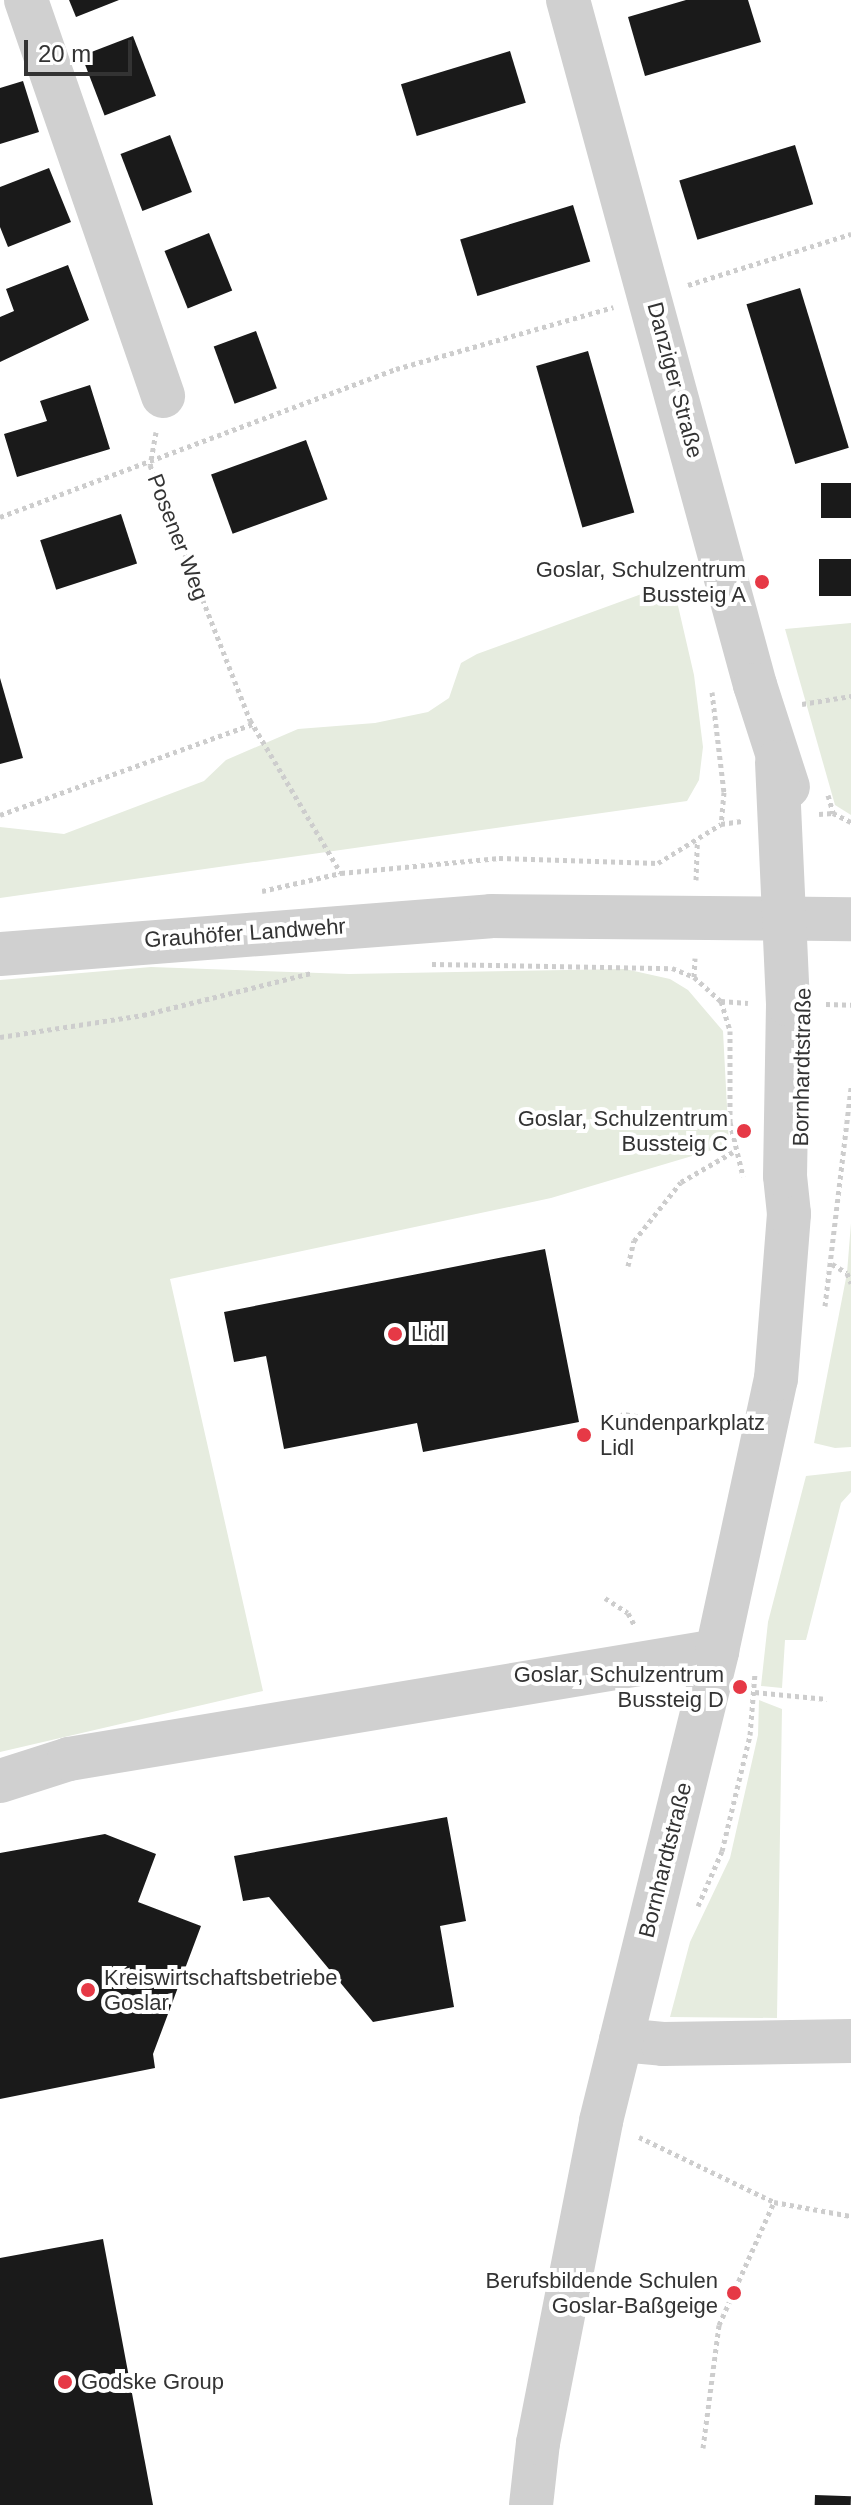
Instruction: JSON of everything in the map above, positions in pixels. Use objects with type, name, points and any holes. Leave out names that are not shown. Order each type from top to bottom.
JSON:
[{"type":"street","points":[[26,0],[163,396]]},
{"type":"street","name":"Danziger Straße","points":[[568,0],[794,815],[793,910]]},
{"type":"street","points":[[793,910],[851,903]]},
{"type":"street","points":[[793,910],[851,919]]},
{"type":"street","name":"Grauhöfer Landwehr","points":[[0,954],[491,916],[793,910]]},
{"type":"street","name":"Bornhardtstraße","points":[[531,2505],[538,2443],[601,2121],[717,1651],[776,1379],[789,1214],[785,1176],[793,910]]},
{"type":"street","points":[[0,1781],[69,1759],[717,1651]]},
{"type":"street","points":[[621,2040],[663,2044],[851,2041]]},
{"type":"path","points":[[0,517],[150,465],[396,369],[851,234]]},
{"type":"path","name":"Posener Weg","points":[[163,396],[150,465],[253,724],[341,873]]},
{"type":"path","points":[[801,704],[850,696],[851,707]]},
{"type":"path","points":[[0,815],[253,724]]},
{"type":"path","points":[[251,893],[341,873],[499,858],[658,863],[697,841]]},
{"type":"path","points":[[416,964],[672,968],[694,977],[721,1001],[730,1031],[733,1152],[746,1191]]},
{"type":"path","points":[[0,1037],[143,1015],[323,970]]},
{"type":"path","points":[[628,1266],[634,1241],[681,1182],[733,1152]]},
{"type":"path","points":[[832,1264],[847,1273],[851,1283]]},
{"type":"path","points":[[618,1413],[725,1431]]},
{"type":"path","points":[[723,1444],[727,1419]]},
{"type":"path","points":[[755,1692],[827,1699]]},
{"type":"path","points":[[601,2121],[774,2202],[851,2216]]},
{"type":"path","points":[[703,2448],[719,2325],[774,2202]]},
{"type":"shaded area","points":[[658,588],[676,597],[694,675],[703,747],[699,780],[687,801],[0,898],[0,827],[64,834],[204,781],[226,760],[298,729],[375,723],[428,712],[449,698],[461,663],[477,654]]},
{"type":"shaded area","points":[[851,623],[851,815],[835,805],[785,629]]},
{"type":"shaded area","points":[[151,967],[349,974],[625,969],[670,979],[688,990],[723,1031],[729,1145],[551,1198],[170,1279],[263,1691],[0,1752],[0,980]]},
{"type":"shaded area","points":[[851,1223],[851,1447],[835,1448],[814,1443],[847,1273]]},
{"type":"shaded area","points":[[851,1471],[851,1492],[841,1503],[806,1640],[785,1640],[782,1688],[761,1686],[768,1622],[806,1476]]},
{"type":"shaded area","points":[[759,1700],[782,1709],[777,2018],[670,2017],[690,1942],[730,1858],[758,1735]]},
{"type":"building","points":[[69,0],[119,0],[76,17]]},
{"type":"building","points":[[686,0],[748,0],[761,42],[645,76],[628,17]]},
{"type":"building","points":[[133,36],[156,96],[105,115],[82,56]]},
{"type":"building","points":[[510,51],[526,103],[417,136],[401,84]]},
{"type":"building","points":[[23,81],[39,132],[0,144],[0,88]]},
{"type":"building","points":[[170,135],[192,192],[142,211],[121,154]]},
{"type":"building","points":[[795,145],[813,204],[697,240],[679,180]]},
{"type":"building","points":[[49,168],[71,222],[8,247],[0,227],[0,187]]},
{"type":"building","points":[[573,205],[590,261],[477,296],[460,239]]},
{"type":"building","points":[[209,233],[232,290],[188,308],[164,251]]},
{"type":"building","points":[[68,265],[89,320],[0,362],[0,317],[14,311],[6,289]]},
{"type":"building","points":[[800,288],[849,448],[795,464],[746,304]]},
{"type":"building","points":[[256,331],[277,388],[235,404],[214,346]]},
{"type":"building","points":[[588,351],[634,512],[582,527],[536,366]]},
{"type":"building","points":[[90,385],[110,449],[17,477],[4,434],[47,421],[40,401]]},
{"type":"building","points":[[306,440],[328,499],[233,534],[211,475]]},
{"type":"building","points":[[821,483],[851,483],[851,518],[821,518]]},
{"type":"building","points":[[121,514],[137,563],[56,590],[40,540]]},
{"type":"building","points":[[819,559],[851,559],[851,596],[819,596]]},
{"type":"building","points":[[0,678],[23,758],[0,764]]},
{"type":"building","name":"Lidl","points":[[545,1249],[579,1422],[423,1452],[417,1423],[284,1449],[266,1356],[234,1362],[224,1312]]},
{"type":"building","name":"Kreiswirtschaftsbetriebe Goslar","points":[[447,1817],[466,1921],[440,1926],[454,2007],[373,2022],[269,1897],[243,1901],[234,1856]]},
{"type":"building","name":"Kreiswirtschaftsbetriebe Goslar","points":[[105,1834],[156,1854],[138,1902],[201,1926],[153,2054],[155,2068],[0,2099],[0,1853]]},
{"type":"building","name":"Godske Group","points":[[103,2239],[153,2505],[0,2505],[0,2258]]},
{"type":"building","points":[[815,2495],[851,2496],[851,2505],[815,2505]]},
{"type":"place","name":"Goslar, Schulzentrum Bussteig A","points":[[762,582]]},
{"type":"place","name":"Goslar, Schulzentrum Bussteig C","points":[[744,1131]]},
{"type":"place","name":"Lidl","points":[[395,1334]]},
{"type":"place","name":"Kundenparkplatz Lidl","points":[[584,1435]]},
{"type":"place","name":"Goslar, Schulzentrum Bussteig D","points":[[740,1687]]},
{"type":"place","name":"Kreiswirtschaftsbetriebe Goslar","points":[[88,1990]]},
{"type":"place","name":"Berufsbildende Schulen Goslar-Baßgeige","points":[[734,2293]]},
{"type":"place","name":"Godske Group","points":[[65,2382]]}]
